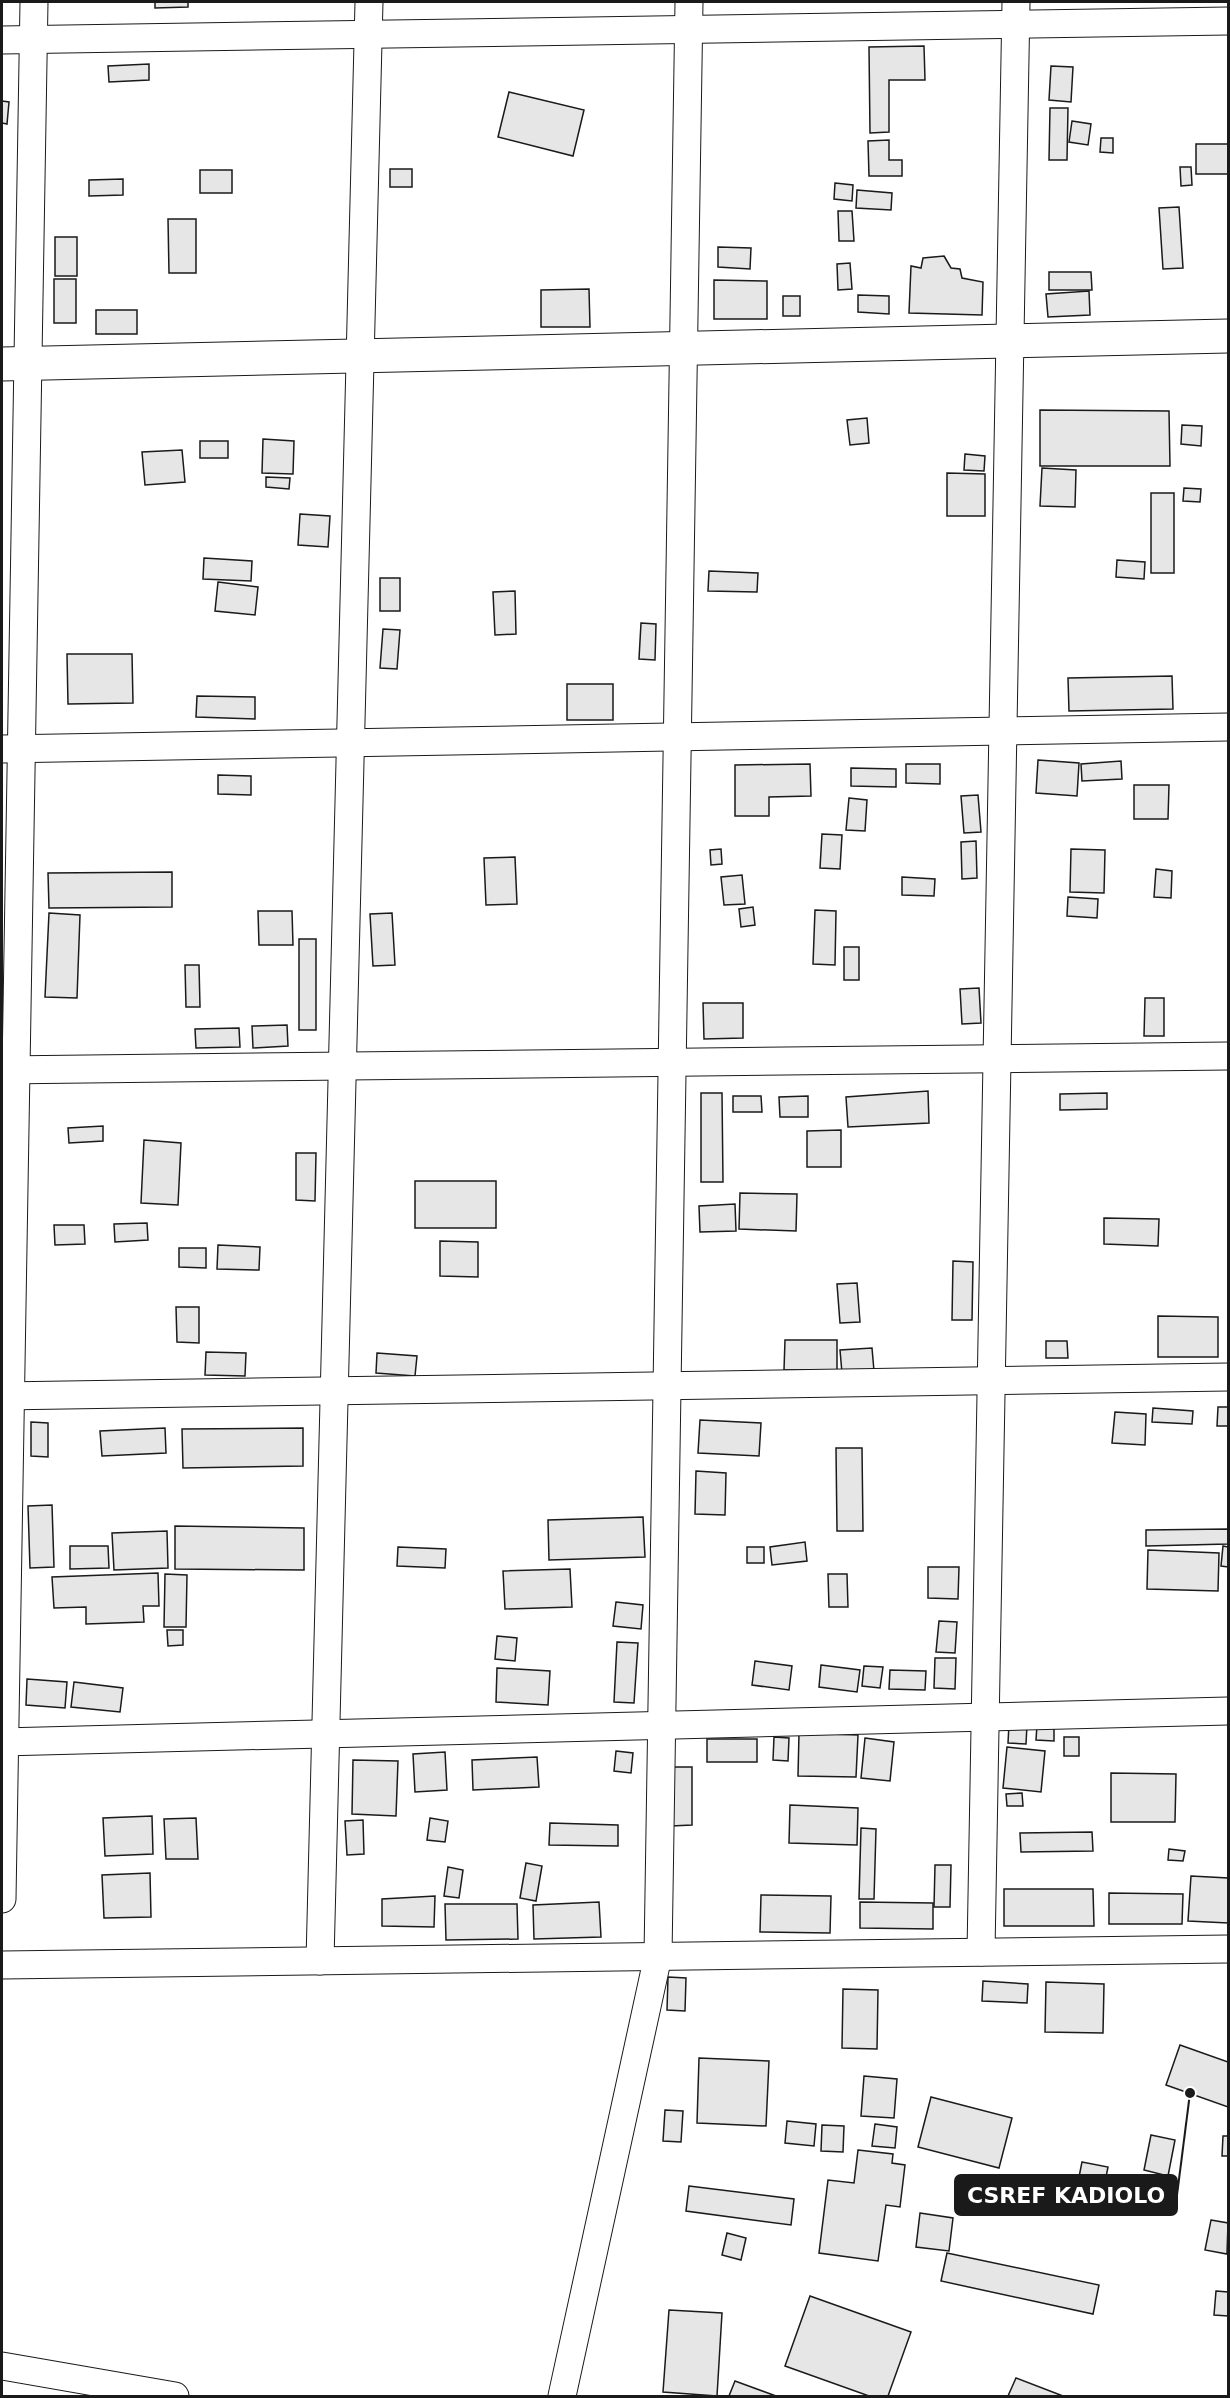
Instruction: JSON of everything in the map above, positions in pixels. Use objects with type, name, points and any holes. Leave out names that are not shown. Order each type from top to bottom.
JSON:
[{"type":"main road","points":[[15,363],[1228,336]]},
{"type":"street","points":[[2,1899],[15,363],[34,39],[34,2]]},
{"type":"street","points":[[320,1961],[369,2]]},
{"type":"street","points":[[562,2397],[658,1956],[689,2]]},
{"type":"street","points":[[2,40],[689,29],[1016,13],[1228,21]]},
{"type":"street","points":[[981,1952],[1016,13]]},
{"type":"street","points":[[11,749],[1228,727]]},
{"type":"street","points":[[9,1070],[1228,1056]]},
{"type":"street","points":[[6,1396],[1228,1377]]},
{"type":"street","points":[[3,1742],[1228,1711]]},
{"type":"street","points":[[2,1965],[1228,1949]]},
{"type":"street","points":[[2,2366],[175,2397]]},
{"type":"building","points":[[155,2],[188,2],[188,7],[155,8]]},
{"type":"building","points":[[924,46],[925,80],[889,80],[889,132],[870,133],[869,47]]},
{"type":"building","points":[[149,64],[149,80],[109,82],[108,66]]},
{"type":"building","points":[[1051,66],[1073,67],[1071,102],[1049,100]]},
{"type":"building","points":[[509,92],[584,110],[573,156],[498,137]]},
{"type":"building","points":[[2,101],[9,102],[7,124],[2,123]]},
{"type":"building","points":[[1050,108],[1068,108],[1067,160],[1049,160]]},
{"type":"building","points":[[1072,121],[1091,124],[1088,145],[1069,142]]},
{"type":"building","points":[[1101,138],[1113,138],[1113,153],[1100,152]]},
{"type":"building","points":[[889,140],[889,160],[902,160],[902,176],[869,176],[868,141]]},
{"type":"building","points":[[1196,144],[1228,144],[1228,174],[1196,174]]},
{"type":"building","points":[[1180,167],[1191,167],[1192,185],[1181,186]]},
{"type":"building","points":[[390,169],[412,169],[412,187],[390,187]]},
{"type":"building","points":[[200,170],[232,170],[232,193],[200,193]]},
{"type":"building","points":[[123,179],[123,195],[89,196],[89,180]]},
{"type":"building","points":[[835,183],[853,185],[852,201],[834,199]]},
{"type":"building","points":[[857,190],[892,193],[891,210],[856,208]]},
{"type":"building","points":[[1179,207],[1183,268],[1163,269],[1159,208]]},
{"type":"building","points":[[838,211],[852,211],[854,241],[839,241]]},
{"type":"building","points":[[168,219],[196,219],[196,273],[169,273]]},
{"type":"building","points":[[55,237],[77,237],[77,276],[55,276]]},
{"type":"building","points":[[718,247],[751,248],[750,269],[718,267]]},
{"type":"building","points":[[944,256],[951,268],[960,269],[962,278],[983,282],[982,315],[909,313],[911,266],[921,268],[923,258]]},
{"type":"building","points":[[850,263],[852,289],[838,290],[837,264]]},
{"type":"building","points":[[1049,272],[1091,272],[1092,290],[1049,290]]},
{"type":"building","points":[[54,279],[76,279],[76,323],[54,323]]},
{"type":"building","points":[[714,280],[767,281],[767,319],[714,319]]},
{"type":"building","points":[[589,289],[590,327],[541,327],[541,290]]},
{"type":"building","points":[[1089,291],[1090,315],[1048,317],[1046,294]]},
{"type":"building","points":[[858,295],[889,296],[889,314],[858,312]]},
{"type":"building","points":[[783,296],[800,296],[800,316],[783,316]]},
{"type":"building","points":[[96,310],[137,310],[137,334],[96,334]]},
{"type":"building","points":[[1040,410],[1169,411],[1170,466],[1040,466]]},
{"type":"building","points":[[867,418],[869,443],[850,445],[847,420]]},
{"type":"building","points":[[1182,425],[1202,426],[1201,446],[1181,444]]},
{"type":"building","points":[[263,439],[294,441],[293,474],[262,473]]},
{"type":"building","points":[[200,441],[228,441],[228,458],[200,458]]},
{"type":"building","points":[[182,450],[185,482],[145,485],[142,452]]},
{"type":"building","points":[[965,454],[985,456],[984,471],[964,470]]},
{"type":"building","points":[[1042,468],[1076,470],[1075,507],[1040,506]]},
{"type":"building","points":[[947,473],[985,474],[985,516],[947,516]]},
{"type":"building","points":[[266,477],[290,478],[289,489],[266,487]]},
{"type":"building","points":[[1184,488],[1201,489],[1200,502],[1183,501]]},
{"type":"building","points":[[1151,493],[1174,493],[1174,573],[1151,573]]},
{"type":"building","points":[[300,514],[330,516],[328,547],[298,545]]},
{"type":"building","points":[[204,558],[252,561],[251,581],[203,579]]},
{"type":"building","points":[[1117,560],[1145,562],[1144,579],[1116,577]]},
{"type":"building","points":[[709,571],[758,573],[757,592],[708,591]]},
{"type":"building","points":[[380,578],[400,578],[400,611],[380,611]]},
{"type":"building","points":[[218,582],[258,587],[255,615],[215,611]]},
{"type":"building","points":[[515,591],[516,634],[495,635],[493,592]]},
{"type":"building","points":[[641,623],[656,624],[655,660],[639,659]]},
{"type":"building","points":[[383,629],[400,630],[397,669],[380,668]]},
{"type":"building","points":[[67,654],[132,654],[133,703],[68,704]]},
{"type":"building","points":[[1172,676],[1173,709],[1069,711],[1068,678]]},
{"type":"building","points":[[567,684],[613,684],[613,720],[567,720]]},
{"type":"building","points":[[197,696],[255,697],[255,719],[196,717]]},
{"type":"building","points":[[1038,760],[1079,763],[1077,796],[1036,793]]},
{"type":"building","points":[[1121,761],[1122,779],[1082,781],[1081,764]]},
{"type":"building","points":[[810,764],[811,796],[769,797],[769,816],[735,816],[735,765]]},
{"type":"building","points":[[906,764],[940,764],[940,784],[906,783]]},
{"type":"building","points":[[851,768],[896,769],[896,787],[851,786]]},
{"type":"building","points":[[218,775],[251,776],[251,795],[218,794]]},
{"type":"building","points":[[1134,785],[1169,785],[1168,819],[1134,819]]},
{"type":"building","points":[[978,795],[981,832],[964,833],[961,796]]},
{"type":"building","points":[[849,798],[867,800],[865,831],[846,830]]},
{"type":"building","points":[[822,834],[842,835],[840,869],[820,868]]},
{"type":"building","points":[[976,841],[977,878],[962,879],[961,842]]},
{"type":"building","points":[[721,849],[722,864],[711,865],[710,850]]},
{"type":"building","points":[[1071,849],[1105,850],[1104,893],[1070,892]]},
{"type":"building","points":[[515,857],[517,904],[486,905],[484,858]]},
{"type":"building","points":[[1156,869],[1172,871],[1171,898],[1154,897]]},
{"type":"building","points":[[172,872],[172,907],[49,908],[48,873]]},
{"type":"building","points":[[742,875],[745,904],[724,905],[721,877]]},
{"type":"building","points":[[902,877],[935,879],[934,896],[902,895]]},
{"type":"building","points":[[1068,897],[1098,899],[1097,918],[1067,916]]},
{"type":"building","points":[[753,907],[755,925],[741,927],[739,909]]},
{"type":"building","points":[[815,910],[836,911],[835,965],[813,964]]},
{"type":"building","points":[[258,911],[292,911],[293,945],[259,945]]},
{"type":"building","points":[[49,913],[80,915],[77,998],[45,997]]},
{"type":"building","points":[[392,913],[395,965],[373,966],[370,914]]},
{"type":"building","points":[[299,939],[316,939],[316,1030],[299,1030]]},
{"type":"building","points":[[844,947],[859,947],[859,980],[844,980]]},
{"type":"building","points":[[185,965],[199,965],[200,1007],[186,1007]]},
{"type":"building","points":[[979,988],[981,1023],[962,1024],[960,989]]},
{"type":"building","points":[[1145,998],[1164,998],[1164,1036],[1144,1036]]},
{"type":"building","points":[[703,1003],[743,1003],[743,1038],[704,1039]]},
{"type":"building","points":[[287,1025],[288,1046],[253,1048],[252,1026]]},
{"type":"building","points":[[239,1028],[240,1047],[196,1048],[195,1029]]},
{"type":"building","points":[[928,1091],[929,1123],[848,1127],[846,1097]]},
{"type":"building","points":[[701,1093],[722,1093],[723,1182],[701,1182]]},
{"type":"building","points":[[1107,1093],[1107,1109],[1060,1110],[1060,1094]]},
{"type":"building","points":[[733,1096],[761,1096],[762,1112],[733,1112]]},
{"type":"building","points":[[808,1096],[808,1117],[780,1117],[779,1097]]},
{"type":"building","points":[[103,1126],[103,1141],[69,1143],[68,1128]]},
{"type":"building","points":[[841,1130],[841,1167],[807,1167],[807,1131]]},
{"type":"building","points":[[144,1140],[181,1143],[178,1205],[141,1203]]},
{"type":"building","points":[[296,1153],[316,1153],[315,1201],[296,1200]]},
{"type":"building","points":[[415,1181],[496,1181],[496,1228],[415,1228]]},
{"type":"building","points":[[740,1193],[797,1194],[796,1231],[739,1229]]},
{"type":"building","points":[[735,1204],[736,1231],[700,1232],[699,1206]]},
{"type":"building","points":[[1104,1218],[1159,1219],[1158,1246],[1104,1244]]},
{"type":"building","points":[[147,1223],[148,1240],[115,1242],[114,1224]]},
{"type":"building","points":[[54,1225],[84,1225],[85,1244],[55,1245]]},
{"type":"building","points":[[440,1241],[478,1242],[478,1277],[440,1276]]},
{"type":"building","points":[[218,1245],[260,1247],[259,1270],[217,1269]]},
{"type":"building","points":[[179,1248],[206,1248],[206,1268],[179,1267]]},
{"type":"building","points":[[953,1261],[973,1262],[972,1320],[952,1320]]},
{"type":"building","points":[[857,1283],[860,1322],[840,1323],[837,1284]]},
{"type":"building","points":[[176,1307],[199,1307],[199,1343],[177,1342]]},
{"type":"building","points":[[1158,1316],[1218,1317],[1218,1357],[1158,1357]]},
{"type":"building","points":[[785,1340],[837,1340],[837,1370],[784,1370]]},
{"type":"building","points":[[1046,1341],[1067,1341],[1068,1358],[1046,1358]]},
{"type":"building","points":[[872,1348],[874,1371],[842,1373],[840,1350]]},
{"type":"building","points":[[206,1352],[246,1353],[245,1376],[205,1375]]},
{"type":"building","points":[[377,1353],[417,1356],[415,1376],[376,1373]]},
{"type":"building","points":[[1218,1407],[1228,1407],[1228,1426],[1217,1426]]},
{"type":"building","points":[[1153,1408],[1193,1411],[1192,1424],[1152,1422]]},
{"type":"building","points":[[1115,1412],[1146,1414],[1145,1445],[1112,1443]]},
{"type":"building","points":[[700,1420],[761,1423],[759,1456],[698,1453]]},
{"type":"building","points":[[31,1422],[48,1423],[48,1457],[31,1456]]},
{"type":"building","points":[[165,1428],[166,1453],[102,1456],[100,1431]]},
{"type":"building","points":[[303,1428],[303,1466],[183,1468],[182,1429]]},
{"type":"building","points":[[836,1448],[862,1448],[863,1531],[837,1531]]},
{"type":"building","points":[[696,1471],[726,1473],[725,1515],[695,1514]]},
{"type":"building","points":[[52,1505],[54,1567],[30,1568],[28,1506]]},
{"type":"building","points":[[643,1517],[645,1557],[549,1560],[548,1520]]},
{"type":"building","points":[[175,1526],[304,1528],[304,1570],[175,1569]]},
{"type":"building","points":[[1228,1529],[1228,1544],[1146,1546],[1146,1530]]},
{"type":"building","points":[[167,1531],[168,1568],[114,1570],[112,1533]]},
{"type":"building","points":[[805,1542],[807,1561],[772,1565],[770,1547]]},
{"type":"building","points":[[70,1546],[108,1546],[109,1568],[70,1569]]},
{"type":"building","points":[[1223,1546],[1228,1547],[1228,1567],[1221,1566]]},
{"type":"building","points":[[398,1547],[446,1549],[445,1568],[397,1566]]},
{"type":"building","points":[[747,1547],[764,1547],[764,1563],[747,1563]]},
{"type":"building","points":[[1148,1550],[1219,1553],[1218,1591],[1147,1589]]},
{"type":"building","points":[[928,1567],[959,1567],[958,1599],[928,1598]]},
{"type":"building","points":[[570,1569],[572,1607],[505,1609],[503,1571]]},
{"type":"building","points":[[158,1573],[159,1606],[143,1606],[144,1622],[86,1624],[86,1607],[54,1608],[52,1577]]},
{"type":"building","points":[[165,1574],[187,1575],[186,1627],[164,1627]]},
{"type":"building","points":[[828,1574],[847,1574],[848,1607],[829,1607]]},
{"type":"building","points":[[616,1602],[643,1605],[641,1629],[613,1626]]},
{"type":"building","points":[[939,1621],[957,1622],[955,1653],[936,1652]]},
{"type":"building","points":[[167,1630],[183,1630],[183,1645],[168,1646]]},
{"type":"building","points":[[497,1636],[517,1638],[515,1661],[495,1659]]},
{"type":"building","points":[[617,1642],[638,1643],[634,1703],[614,1702]]},
{"type":"building","points":[[935,1658],[956,1658],[955,1689],[934,1688]]},
{"type":"building","points":[[755,1661],[792,1666],[789,1690],[752,1685]]},
{"type":"building","points":[[821,1665],[860,1670],[857,1692],[819,1687]]},
{"type":"building","points":[[864,1666],[883,1667],[880,1688],[862,1686]]},
{"type":"building","points":[[497,1668],[550,1671],[548,1705],[496,1702]]},
{"type":"building","points":[[890,1670],[926,1671],[925,1690],[889,1689]]},
{"type":"building","points":[[27,1679],[67,1682],[65,1708],[26,1705]]},
{"type":"building","points":[[74,1682],[123,1688],[120,1712],[71,1707]]},
{"type":"building","points":[[1009,1724],[1027,1725],[1026,1744],[1008,1743]]},
{"type":"building","points":[[1037,1725],[1054,1726],[1054,1741],[1036,1740]]},
{"type":"building","points":[[799,1733],[858,1735],[856,1777],[798,1776]]},
{"type":"building","points":[[774,1737],[789,1738],[788,1761],[773,1760]]},
{"type":"building","points":[[1064,1737],[1079,1737],[1079,1756],[1064,1756]]},
{"type":"building","points":[[865,1738],[894,1742],[890,1781],[861,1778]]},
{"type":"building","points":[[707,1739],[757,1739],[757,1762],[707,1762]]},
{"type":"building","points":[[1007,1747],[1045,1751],[1041,1792],[1003,1788]]},
{"type":"building","points":[[616,1751],[633,1753],[631,1773],[614,1771]]},
{"type":"building","points":[[445,1752],[447,1790],[415,1792],[413,1754]]},
{"type":"building","points":[[537,1757],[539,1787],[473,1790],[472,1760]]},
{"type":"building","points":[[353,1760],[398,1761],[396,1816],[352,1814]]},
{"type":"building","points":[[672,1767],[692,1767],[692,1825],[671,1826]]},
{"type":"building","points":[[1111,1773],[1176,1774],[1175,1822],[1111,1822]]},
{"type":"building","points":[[1022,1793],[1023,1806],[1007,1806],[1006,1794]]},
{"type":"building","points":[[790,1805],[858,1808],[857,1845],[789,1843]]},
{"type":"building","points":[[152,1816],[153,1854],[105,1856],[103,1818]]},
{"type":"building","points":[[196,1818],[198,1859],[166,1859],[164,1819]]},
{"type":"building","points":[[430,1818],[448,1821],[445,1842],[427,1840]]},
{"type":"building","points":[[363,1820],[364,1854],[347,1855],[345,1821]]},
{"type":"building","points":[[550,1823],[618,1825],[618,1846],[549,1845]]},
{"type":"building","points":[[861,1828],[876,1829],[874,1899],[859,1899]]},
{"type":"building","points":[[1092,1832],[1093,1851],[1021,1852],[1020,1833]]},
{"type":"building","points":[[1169,1849],[1185,1851],[1183,1861],[1168,1860]]},
{"type":"building","points":[[526,1863],[542,1866],[536,1901],[520,1898]]},
{"type":"building","points":[[935,1865],[951,1865],[950,1907],[934,1907]]},
{"type":"building","points":[[448,1867],[463,1870],[459,1898],[444,1896]]},
{"type":"building","points":[[150,1873],[151,1917],[104,1918],[102,1875]]},
{"type":"building","points":[[1191,1876],[1228,1878],[1228,1923],[1188,1921]]},
{"type":"building","points":[[1004,1889],[1093,1889],[1094,1926],[1004,1926]]},
{"type":"building","points":[[1109,1893],[1183,1894],[1182,1924],[1109,1924]]},
{"type":"building","points":[[761,1895],[831,1896],[830,1933],[760,1932]]},
{"type":"building","points":[[435,1896],[434,1927],[382,1926],[382,1899]]},
{"type":"building","points":[[599,1902],[601,1937],[534,1939],[533,1905]]},
{"type":"building","points":[[860,1902],[933,1903],[933,1929],[860,1928]]},
{"type":"building","points":[[445,1904],[517,1904],[518,1939],[446,1940]]},
{"type":"building","points":[[668,1977],[686,1978],[685,2011],[667,2010]]},
{"type":"building","points":[[983,1981],[1028,1984],[1027,2003],[982,2001]]},
{"type":"building","points":[[1046,1982],[1104,1984],[1103,2033],[1045,2032]]},
{"type":"building","points":[[843,1989],[878,1990],[877,2049],[842,2048]]},
{"type":"building","points":[[1180,2045],[1228,2062],[1228,2107],[1166,2085]]},
{"type":"building","points":[[699,2058],[769,2061],[766,2126],[697,2123]]},
{"type":"building","points":[[864,2076],[897,2079],[894,2118],[861,2116]]},
{"type":"building","points":[[931,2097],[1012,2118],[999,2168],[918,2147]]},
{"type":"building","points":[[665,2110],[683,2111],[681,2142],[663,2141]]},
{"type":"building","points":[[787,2121],[816,2124],[814,2146],[785,2143]]},
{"type":"building","points":[[875,2124],[897,2127],[895,2148],[872,2146]]},
{"type":"building","points":[[822,2125],[844,2126],[843,2152],[821,2151]]},
{"type":"building","points":[[1151,2135],[1175,2140],[1168,2176],[1144,2170]]},
{"type":"building","points":[[1223,2136],[1228,2136],[1228,2156],[1222,2156]]},
{"type":"building","points":[[858,2150],[893,2154],[892,2163],[905,2165],[900,2207],[886,2205],[878,2261],[819,2253],[828,2180],[854,2183]]},
{"type":"building","points":[[1082,2162],[1108,2167],[1099,2212],[1073,2207]]},
{"type":"building","points":[[689,2186],[794,2199],[791,2225],[686,2211]]},
{"type":"building","points":[[920,2213],[953,2218],[949,2251],[916,2247]]},
{"type":"building","points":[[1211,2220],[1228,2223],[1227,2254],[1205,2250]]},
{"type":"building","points":[[727,2233],[746,2238],[741,2260],[722,2255]]},
{"type":"building","points":[[947,2253],[1099,2285],[1093,2314],[941,2281]]},
{"type":"building","points":[[1216,2291],[1228,2292],[1228,2316],[1214,2315]]},
{"type":"building","points":[[810,2296],[911,2332],[888,2396],[869,2396],[785,2366]]},
{"type":"building","points":[[669,2310],[722,2313],[717,2396],[663,2392]]},
{"type":"building","points":[[1016,2378],[1063,2396],[1008,2396]]},
{"type":"building","points":[[735,2381],[776,2396],[729,2396]]},
{"type":"place","name":"CSREF KADIOLO","points":[[1190,2093]]}]
